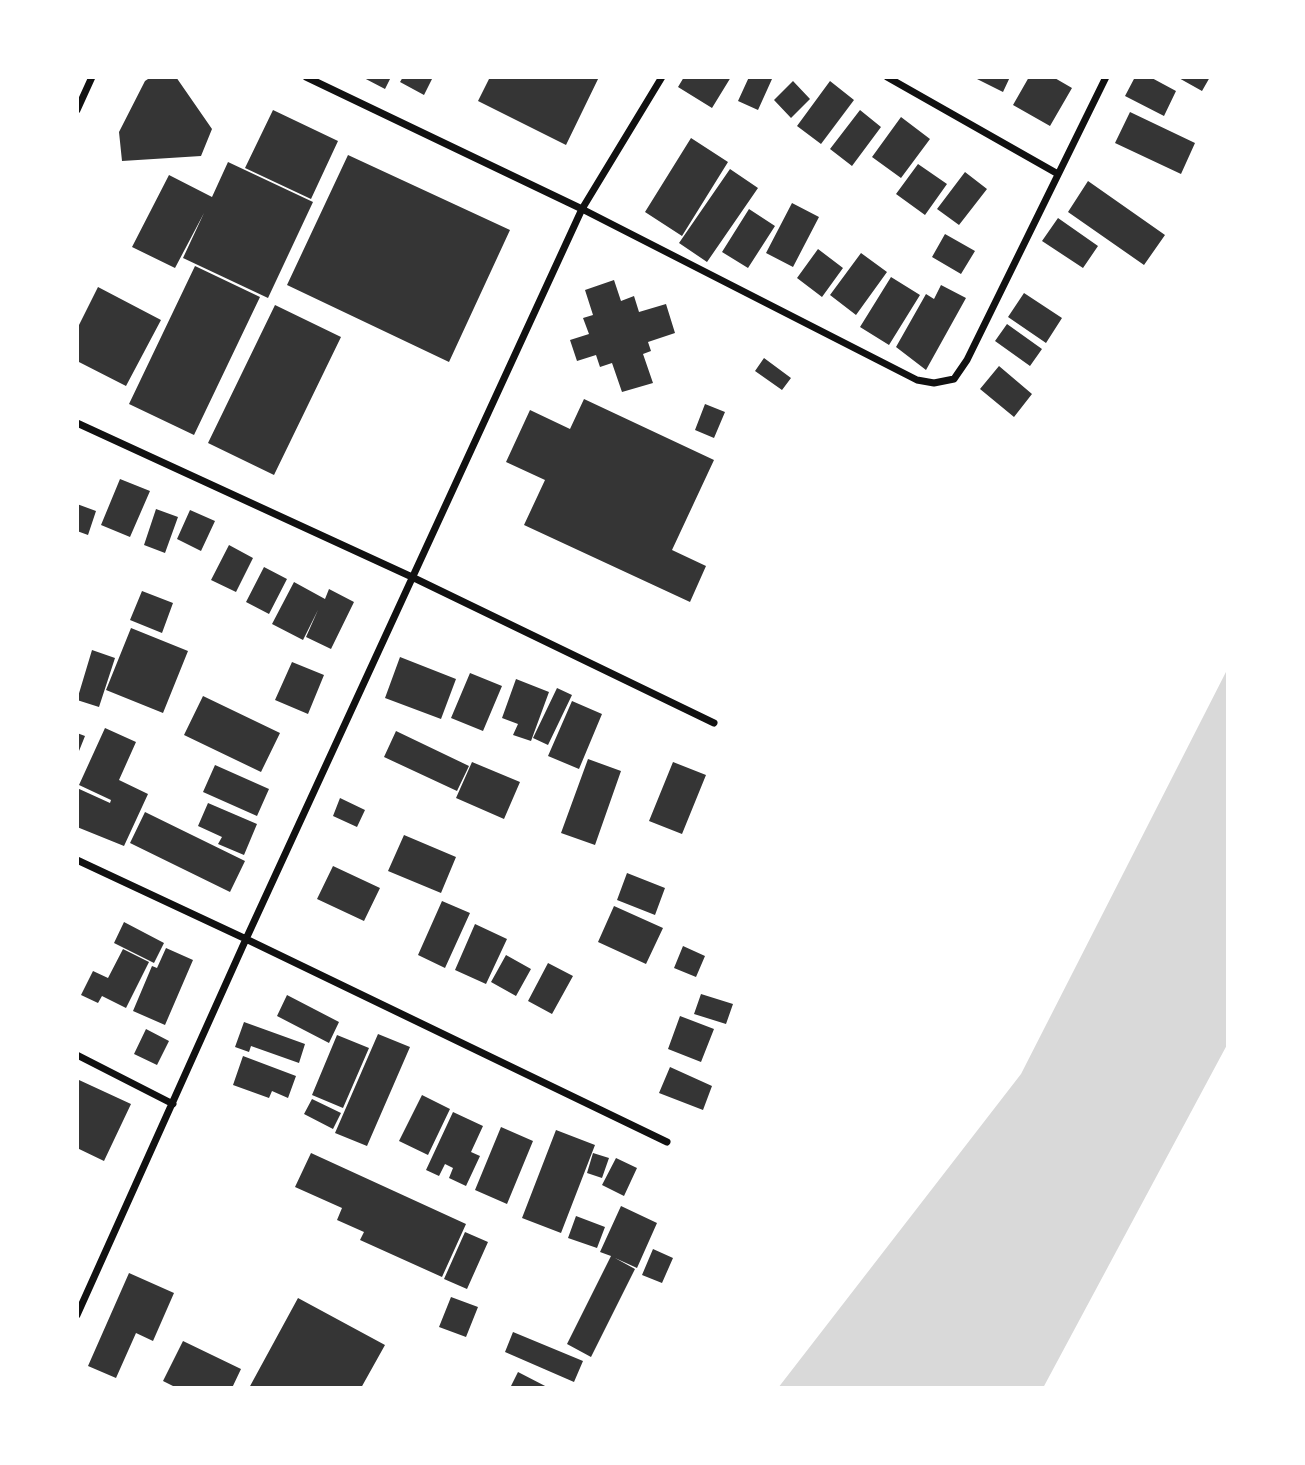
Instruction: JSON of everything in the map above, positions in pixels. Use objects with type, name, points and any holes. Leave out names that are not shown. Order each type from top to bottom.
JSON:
[{"type":"street","points":[[77,110],[92,77]]},
{"type":"street","points":[[306,77],[583,209],[917,380],[934,383],[954,379],[967,360],[1106,77]]},
{"type":"street","points":[[77,1315],[246,939],[583,209],[662,77]]},
{"type":"street","points":[[887,77],[1058,174]]},
{"type":"street","points":[[77,423],[412,577],[715,723]]},
{"type":"street","points":[[77,860],[667,1142]]},
{"type":"street","points":[[77,1055],[173,1104]]},
{"type":"shaded area","points":[[1228,668],[1228,1043],[1043,1388],[778,1388],[1021,1074]]},
{"type":"building","points":[[151,77],[176,77],[212,129],[201,156],[122,161],[119,132],[145,81]]},
{"type":"building","points":[[362,77],[391,77],[385,89]]},
{"type":"building","points":[[403,77],[433,77],[424,95],[400,82]]},
{"type":"building","points":[[490,77],[599,77],[566,145],[478,101]]},
{"type":"building","points":[[684,77],[731,77],[712,108],[678,87]]},
{"type":"building","points":[[749,77],[772,79],[758,110],[738,101]]},
{"type":"building","points":[[1010,77],[1003,92],[977,79]]},
{"type":"building","points":[[1029,77],[1053,77],[1072,88],[1050,126],[1013,105]]},
{"type":"building","points":[[1135,77],[1150,77],[1176,91],[1164,116],[1125,96]]},
{"type":"building","points":[[1177,77],[1210,77],[1202,91]]},
{"type":"building","points":[[793,81],[810,99],[791,118],[774,100]]},
{"type":"building","points":[[830,81],[854,100],[821,144],[797,126]]},
{"type":"building","points":[[273,110],[338,141],[311,199],[245,168]]},
{"type":"building","points":[[860,110],[881,127],[852,166],[830,149]]},
{"type":"building","points":[[1130,112],[1195,143],[1181,174],[1115,143]]},
{"type":"building","points":[[901,117],[930,139],[901,178],[872,157]]},
{"type":"building","points":[[691,138],[728,162],[682,236],[645,212]]},
{"type":"building","points":[[348,155],[510,230],[449,362],[287,285]]},
{"type":"building","points":[[228,162],[313,202],[268,298],[183,258],[204,213],[175,268],[132,247],[169,175],[212,197]]},
{"type":"building","points":[[918,164],[947,184],[925,215],[896,194]]},
{"type":"building","points":[[730,169],[758,188],[707,262],[679,243]]},
{"type":"building","points":[[965,172],[987,189],[959,225],[937,209]]},
{"type":"building","points":[[1088,181],[1165,235],[1144,265],[1068,212]]},
{"type":"building","points":[[792,203],[819,217],[793,267],[766,253]]},
{"type":"building","points":[[749,209],[775,226],[748,268],[722,252]]},
{"type":"building","points":[[1058,218],[1098,246],[1083,268],[1042,241]]},
{"type":"building","points":[[945,234],[975,251],[961,274],[932,257]]},
{"type":"building","points":[[818,249],[843,268],[822,297],[797,278]]},
{"type":"building","points":[[861,253],[887,272],[856,315],[830,295]]},
{"type":"building","points":[[195,266],[260,297],[194,435],[129,404]]},
{"type":"building","points":[[891,277],[920,295],[889,345],[860,327]]},
{"type":"building","points":[[614,280],[621,301],[634,296],[639,312],[666,304],[675,333],[648,342],[651,351],[643,354],[653,383],[622,392],[612,363],[600,367],[596,355],[577,361],[570,340],[589,334],[583,318],[593,315],[585,290]]},
{"type":"building","points":[[941,285],[966,298],[926,370],[896,347],[926,294],[934,299]]},
{"type":"building","points":[[98,287],[161,320],[126,386],[77,361],[77,329]]},
{"type":"building","points":[[1024,293],[1062,318],[1046,343],[1008,317]]},
{"type":"building","points":[[275,305],[341,337],[274,475],[208,443]]},
{"type":"building","points":[[1007,324],[1042,349],[1030,366],[995,341]]},
{"type":"building","points":[[764,358],[791,378],[782,390],[755,371]]},
{"type":"building","points":[[999,366],[1032,394],[1014,417],[980,389]]},
{"type":"building","points":[[584,399],[714,460],[672,550],[706,566],[690,602],[524,525],[545,480],[506,462],[530,410],[570,429]]},
{"type":"building","points":[[705,404],[725,412],[714,438],[695,430]]},
{"type":"building","points":[[120,479],[150,491],[130,537],[101,525]]},
{"type":"building","points":[[77,504],[96,511],[88,535],[77,531]]},
{"type":"building","points":[[156,509],[178,517],[165,553],[144,545]]},
{"type":"building","points":[[190,510],[215,521],[201,551],[177,539]]},
{"type":"building","points":[[229,545],[253,558],[236,592],[211,580]]},
{"type":"building","points":[[264,567],[287,579],[269,614],[246,602]]},
{"type":"building","points":[[294,582],[325,599],[329,589],[354,602],[331,649],[306,637],[318,610],[303,640],[272,624]]},
{"type":"building","points":[[142,591],[173,603],[162,633],[130,620]]},
{"type":"building","points":[[131,628],[188,651],[163,713],[106,690]]},
{"type":"building","points":[[92,650],[115,658],[99,707],[77,700]]},
{"type":"building","points":[[400,657],[456,679],[441,719],[385,698]]},
{"type":"building","points":[[292,662],[324,675],[308,714],[275,700]]},
{"type":"building","points":[[470,673],[502,686],[483,731],[451,718]]},
{"type":"building","points":[[516,679],[549,692],[531,741],[513,735],[518,724],[502,718]]},
{"type":"building","points":[[557,688],[572,695],[548,745],[533,738]]},
{"type":"building","points":[[203,696],[280,733],[261,772],[184,735]]},
{"type":"building","points":[[572,701],[602,714],[579,769],[548,756]]},
{"type":"building","points":[[105,728],[136,742],[119,780],[148,794],[124,846],[77,827],[77,788],[110,803],[111,800],[79,785]]},
{"type":"building","points":[[396,731],[469,766],[457,791],[384,757]]},
{"type":"building","points":[[77,733],[85,736],[77,756]]},
{"type":"building","points":[[588,759],[621,771],[595,845],[561,833]]},
{"type":"building","points":[[472,762],[520,782],[504,819],[456,798]]},
{"type":"building","points":[[673,762],[706,775],[682,834],[649,821]]},
{"type":"building","points":[[215,765],[269,789],[257,816],[203,792]]},
{"type":"building","points":[[340,798],[365,810],[357,827],[333,816]]},
{"type":"building","points":[[208,803],[257,824],[244,855],[218,844],[222,837],[198,826]]},
{"type":"building","points":[[145,812],[245,861],[230,892],[130,843]]},
{"type":"building","points":[[404,835],[456,857],[441,893],[388,871]]},
{"type":"building","points":[[333,866],[380,888],[364,921],[317,899]]},
{"type":"building","points":[[627,873],[665,888],[655,915],[617,900]]},
{"type":"building","points":[[442,901],[470,913],[445,968],[418,955]]},
{"type":"building","points":[[614,906],[663,928],[646,964],[598,942]]},
{"type":"building","points":[[124,922],[164,943],[154,963],[114,943]]},
{"type":"building","points":[[475,924],[507,939],[486,984],[455,970]]},
{"type":"building","points":[[683,946],[705,956],[696,977],[674,968]]},
{"type":"building","points":[[166,948],[193,960],[165,1025],[133,1011],[152,966],[157,968]]},
{"type":"building","points":[[123,949],[149,962],[126,1008],[102,996],[98,1003],[81,995],[93,971],[108,978]]},
{"type":"building","points":[[506,955],[531,969],[516,996],[491,982]]},
{"type":"building","points":[[548,963],[573,976],[552,1014],[528,1001]]},
{"type":"building","points":[[701,994],[733,1004],[726,1024],[694,1014]]},
{"type":"building","points":[[287,995],[339,1022],[329,1043],[277,1016]]},
{"type":"building","points":[[680,1016],[714,1029],[701,1062],[668,1049]]},
{"type":"building","points":[[244,1022],[305,1044],[299,1063],[251,1046],[249,1052],[235,1047]]},
{"type":"building","points":[[146,1029],[169,1041],[157,1065],[134,1054]]},
{"type":"building","points":[[378,1034],[410,1047],[367,1146],[335,1133]]},
{"type":"building","points":[[337,1035],[369,1048],[343,1108],[312,1095]]},
{"type":"building","points":[[243,1056],[296,1076],[288,1098],[272,1091],[269,1098],[233,1085]]},
{"type":"building","points":[[670,1067],[712,1086],[703,1110],[659,1093]]},
{"type":"building","points":[[79,1080],[131,1104],[104,1161],[77,1148]]},
{"type":"building","points":[[422,1095],[450,1109],[428,1155],[399,1141]]},
{"type":"building","points":[[312,1099],[341,1113],[333,1129],[304,1114]]},
{"type":"building","points":[[453,1112],[483,1126],[471,1152],[480,1156],[466,1186],[449,1178],[453,1168],[445,1164],[439,1176],[426,1170]]},
{"type":"building","points":[[501,1127],[533,1141],[507,1204],[475,1190]]},
{"type":"building","points":[[556,1130],[595,1145],[561,1233],[522,1218]]},
{"type":"building","points":[[311,1153],[466,1224],[442,1277],[360,1240],[364,1232],[337,1220],[342,1208],[295,1187]]},
{"type":"building","points":[[593,1153],[609,1158],[602,1178],[587,1173]]},
{"type":"building","points":[[616,1158],[637,1168],[624,1196],[602,1185]]},
{"type":"building","points":[[621,1206],[657,1223],[637,1268],[615,1258],[635,1269],[591,1357],[567,1344],[611,1256],[600,1252]]},
{"type":"building","points":[[576,1216],[605,1227],[597,1248],[568,1238]]},
{"type":"building","points":[[465,1232],[488,1242],[467,1289],[444,1279]]},
{"type":"building","points":[[653,1249],[673,1258],[662,1283],[642,1275]]},
{"type":"building","points":[[129,1273],[174,1293],[153,1341],[136,1333],[116,1378],[88,1366]]},
{"type":"building","points":[[451,1297],[478,1307],[466,1337],[439,1327]]},
{"type":"building","points":[[298,1298],[385,1345],[361,1388],[249,1388]]},
{"type":"building","points":[[513,1332],[583,1361],[574,1382],[505,1352]]},
{"type":"building","points":[[183,1341],[241,1369],[232,1388],[177,1388],[163,1381]]},
{"type":"building","points":[[518,1372],[549,1388],[510,1388]]}]
